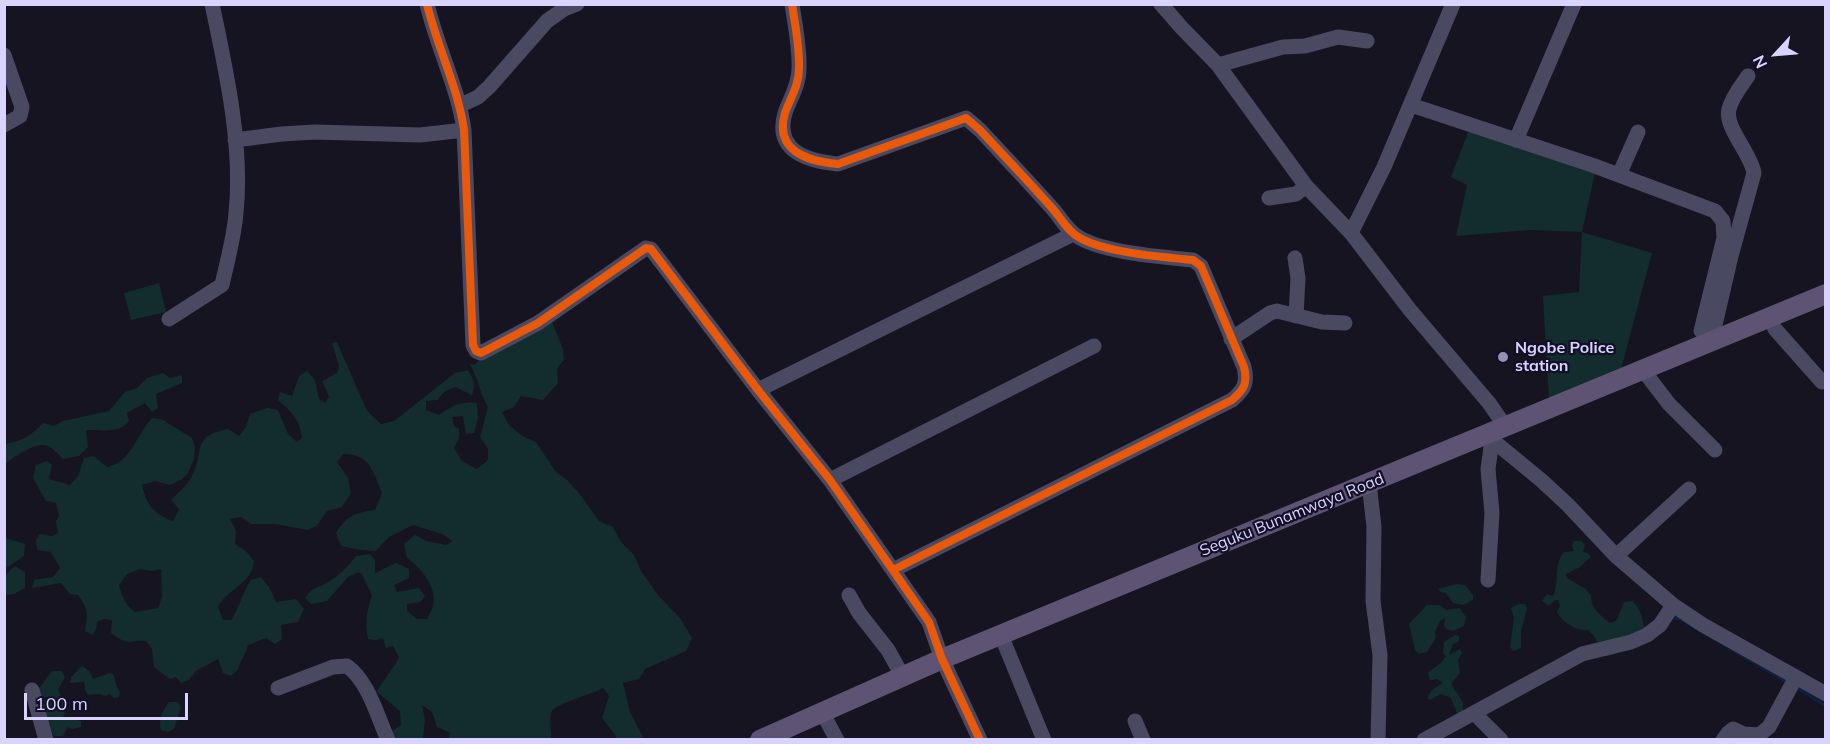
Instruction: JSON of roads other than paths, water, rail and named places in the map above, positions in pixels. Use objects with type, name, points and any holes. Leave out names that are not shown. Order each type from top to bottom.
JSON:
[{"type":"main road","name":"Seguku Bunamwaya Road","points":[[760,740],[942,659],[1369,483],[1488,437],[1505,426],[1643,369],[1706,337],[1770,318],[1826,294]]},
{"type":"street","points":[[169,319],[222,285],[236,212],[235,140],[229,86],[212,4]]},
{"type":"street","points":[[427,4],[432,27],[461,105],[473,345],[476,351],[481,353],[538,323],[649,248],[830,480],[928,622],[942,659],[980,740]]},
{"type":"street","points":[[461,105],[478,97],[489,87],[547,21],[564,9],[577,4]]},
{"type":"street","points":[[792,4],[800,70],[782,130],[787,145],[800,155],[819,162],[838,164],[966,118],[1057,212],[1073,234],[1095,245],[1193,260],[1201,266],[1206,273],[1244,367],[1246,378],[1242,392],[1232,400],[893,570]]},
{"type":"street","points":[[1161,4],[1218,65],[1306,186],[1351,233],[1489,403],[1505,426]]},
{"type":"street","points":[[1351,233],[1384,167],[1453,4]]},
{"type":"street","points":[[1516,140],[1574,4]]},
{"type":"street","points":[[1218,65],[1283,46],[1305,46],[1338,37],[1367,41]]},
{"type":"street","points":[[4,55],[22,107],[20,116],[4,125]]},
{"type":"street","points":[[1706,337],[1754,173],[1752,163],[1731,126],[1728,111],[1733,98],[1748,76]]},
{"type":"street","points":[[1411,105],[1715,211],[1723,221],[1724,238],[1706,337]]},
{"type":"street","points":[[235,140],[315,132],[420,135],[464,130]]},
{"type":"street","points":[[1619,176],[1638,132]]},
{"type":"street","points":[[1269,198],[1296,194],[1306,186]]},
{"type":"street","points":[[758,390],[1073,234]]},
{"type":"street","points":[[1295,258],[1298,278],[1296,316]]},
{"type":"street","points":[[1232,339],[1270,313],[1277,311],[1322,322],[1345,323]]},
{"type":"street","points":[[1770,318],[1775,329],[1822,382]]},
{"type":"street","points":[[830,480],[1094,346]]},
{"type":"street","points":[[1643,369],[1669,404],[1715,450]]},
{"type":"street","points":[[1488,437],[1569,505],[1616,556],[1673,604],[1703,625],[1826,694]]},
{"type":"street","points":[[1488,437],[1492,513],[1488,580]]},
{"type":"street","points":[[1369,483],[1374,527],[1373,601],[1380,655],[1378,740]]},
{"type":"street","points":[[1616,556],[1689,489]]},
{"type":"street","points":[[849,595],[859,613],[888,650],[903,677]]},
{"type":"street","points":[[1424,740],[1582,654],[1631,642],[1647,634],[1660,625],[1673,604]]},
{"type":"street","points":[[1001,635],[1044,740]]},
{"type":"street","points":[[278,688],[333,667],[347,666],[355,671],[362,681],[388,740]]},
{"type":"street","points":[[1724,740],[1728,732],[1733,729],[1744,734],[1759,735],[1769,727],[1796,677]]},
{"type":"street","points":[[32,690],[46,740]]},
{"type":"street","points":[[822,712],[837,740]]},
{"type":"street","points":[[1475,714],[1501,740]]},
{"type":"street","points":[[1136,721],[1143,740]]},
{"type":"waterway","points":[[1673,618],[1680,619],[1787,682]]},
{"type":"waterway","points":[[1797,688],[1826,706]]},
{"type":"place","name":"Ngobe Police station","points":[[1503,357]]}]
